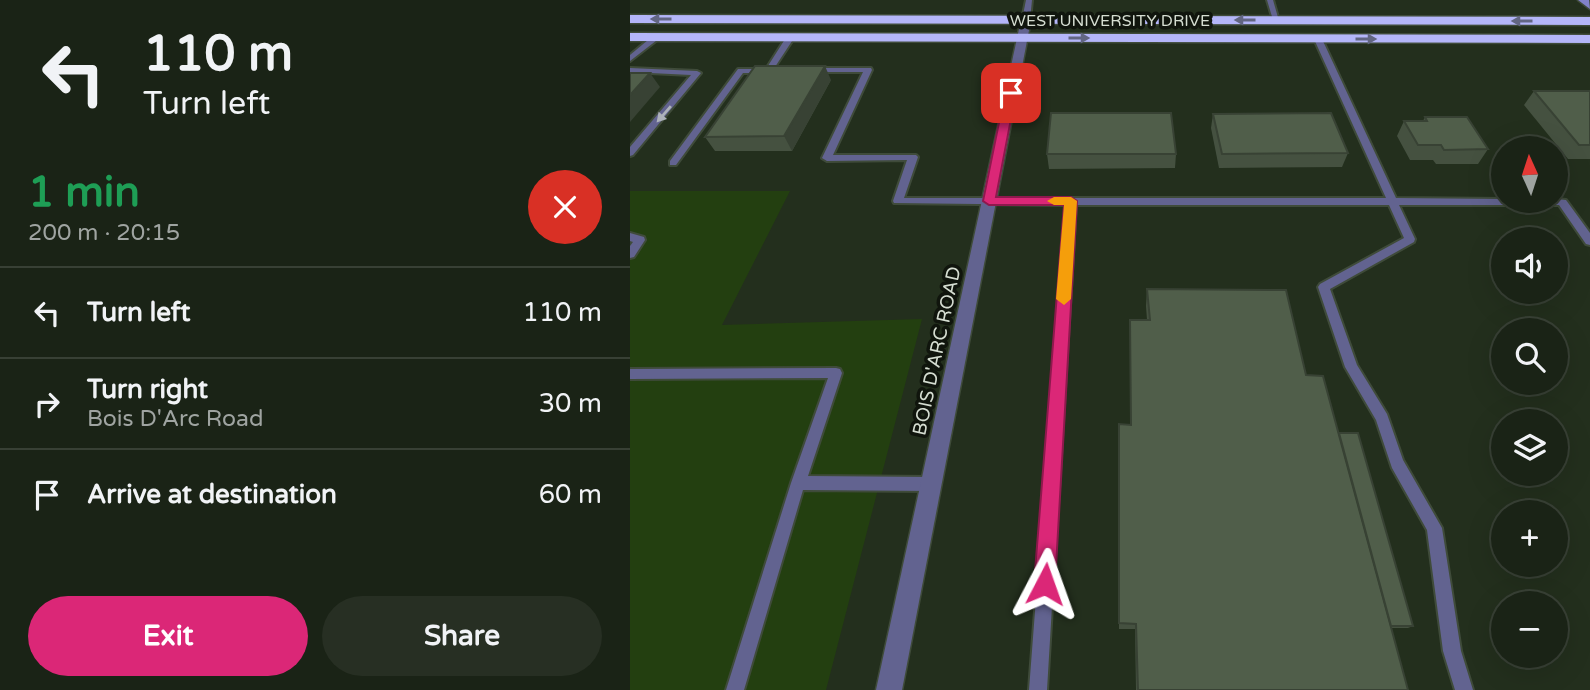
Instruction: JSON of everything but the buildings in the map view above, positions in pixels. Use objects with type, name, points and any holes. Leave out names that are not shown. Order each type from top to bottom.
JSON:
[{"type":"highway","name":"WEST UNIVERSITY DRIVE","points":[[630,19],[1590,21]]},
{"type":"highway","points":[[657,37],[766,29],[993,29],[1026,20]]},
{"type":"highway","name":"WEST UNIVERSITY DRIVE","points":[[630,37],[1590,39]]},
{"type":"main road","points":[[1583,0],[1590,6]]},
{"type":"street","name":"BOIS D'ARC ROAD","points":[[890,690],[1026,20]]},
{"type":"lane","points":[[1026,20],[1029,0]]},
{"type":"lane","points":[[1270,0],[1278,20]]},
{"type":"lane","points":[[630,59],[657,37]]},
{"type":"lane","points":[[768,71],[790,38]]},
{"type":"lane","points":[[1318,39],[1410,239],[1324,287],[1351,368],[1382,418],[1397,463],[1434,528],[1452,651],[1464,690]]},
{"type":"lane","points":[[630,70],[697,73],[630,153]]},
{"type":"lane","points":[[806,70],[868,70],[827,158],[913,158],[898,201],[1562,202],[1590,241]]},
{"type":"lane","points":[[673,163],[741,71],[781,71]]},
{"type":"lane","points":[[1038,690],[1071,201]]},
{"type":"lane","points":[[630,237],[640,240],[630,254]]},
{"type":"lane","points":[[630,374],[836,373],[735,690]]},
{"type":"lane","points":[[799,483],[932,484]]},
{"type":"green space","points":[[630,191],[790,191],[722,325],[922,319],[826,690],[630,690]]},
{"type":"slow traffic","points":[[1054,201],[1071,201],[1064,299]]},
{"type":"route","points":[[1011,93],[989,201],[1071,201],[1045,584]]}]
